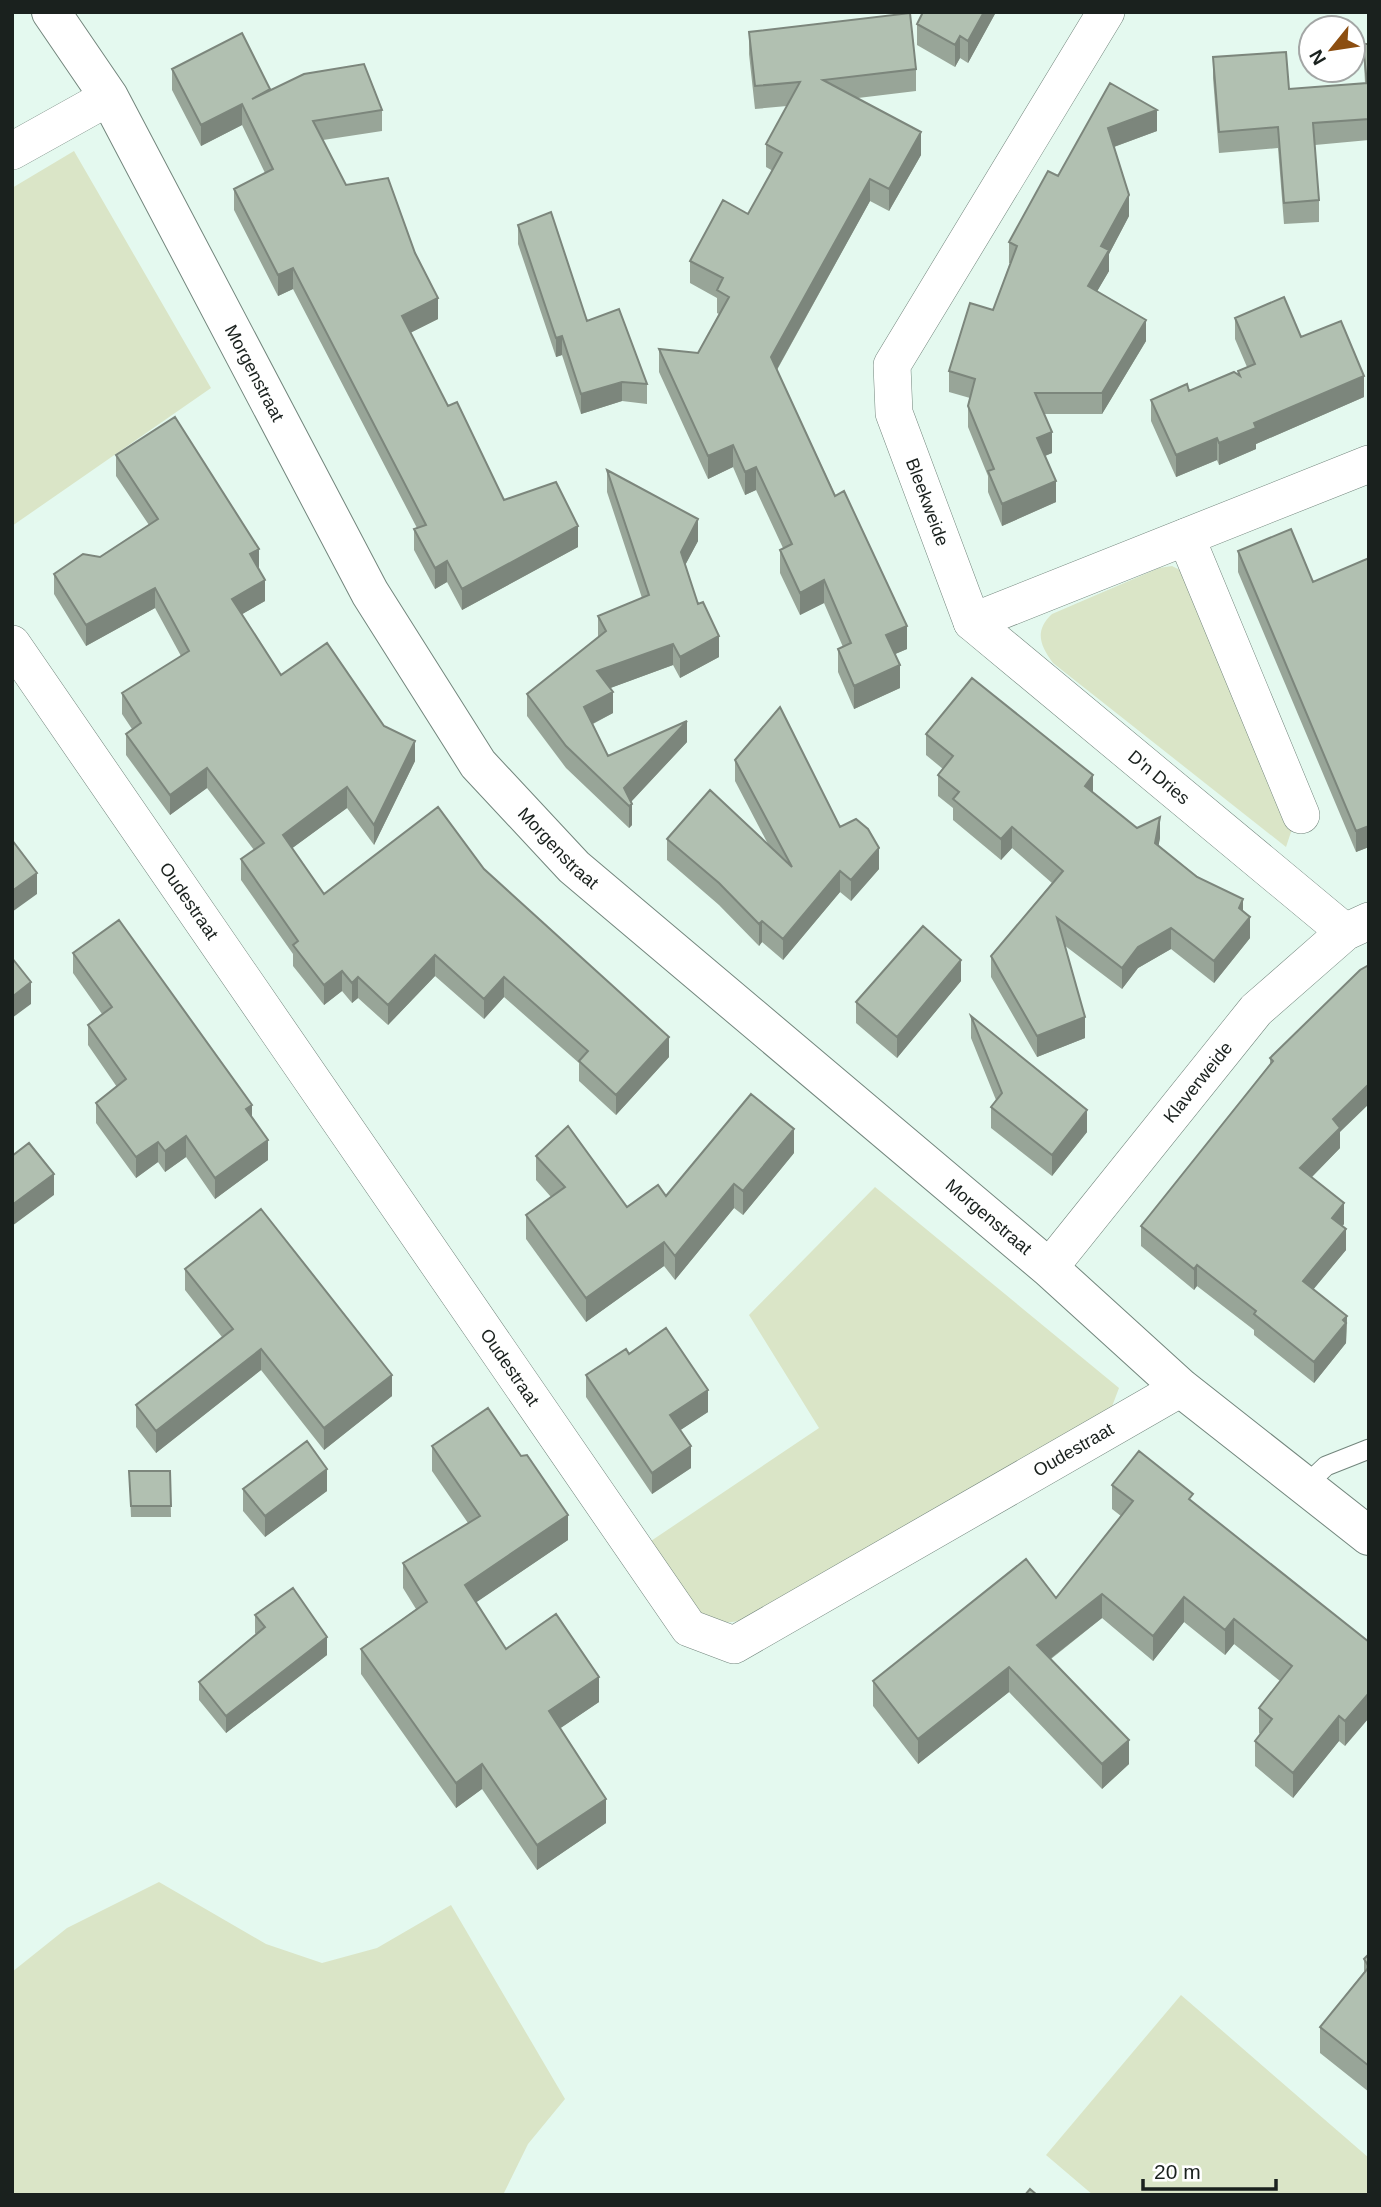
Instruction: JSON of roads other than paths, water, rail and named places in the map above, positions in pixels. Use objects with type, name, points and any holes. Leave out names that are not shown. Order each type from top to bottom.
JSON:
[{"type":"street","name":"Morgenstraat","points":[[51,12],[108,97],[370,593],[478,764],[574,867],[1049,1268],[1181,1388],[1369,1536]]},
{"type":"street","name":"Bleekweide","points":[[972,622],[894,413],[892,365],[1106,12]]},
{"type":"street","points":[[12,151],[108,97]]},
{"type":"street","points":[[972,622],[1369,464]]},
{"type":"street","points":[[1186,537],[1301,815]]},
{"type":"street","name":"D'n Dries","points":[[972,622],[1357,927]]},
{"type":"street","name":"Oudestraat","points":[[12,644],[689,1628],[734,1645],[1181,1388]]},
{"type":"street","name":"Klaverweide","points":[[1049,1268],[1256,1010],[1357,927]]},
{"type":"lane","points":[[1306,1485],[1326,1466],[1369,1449]]}]
